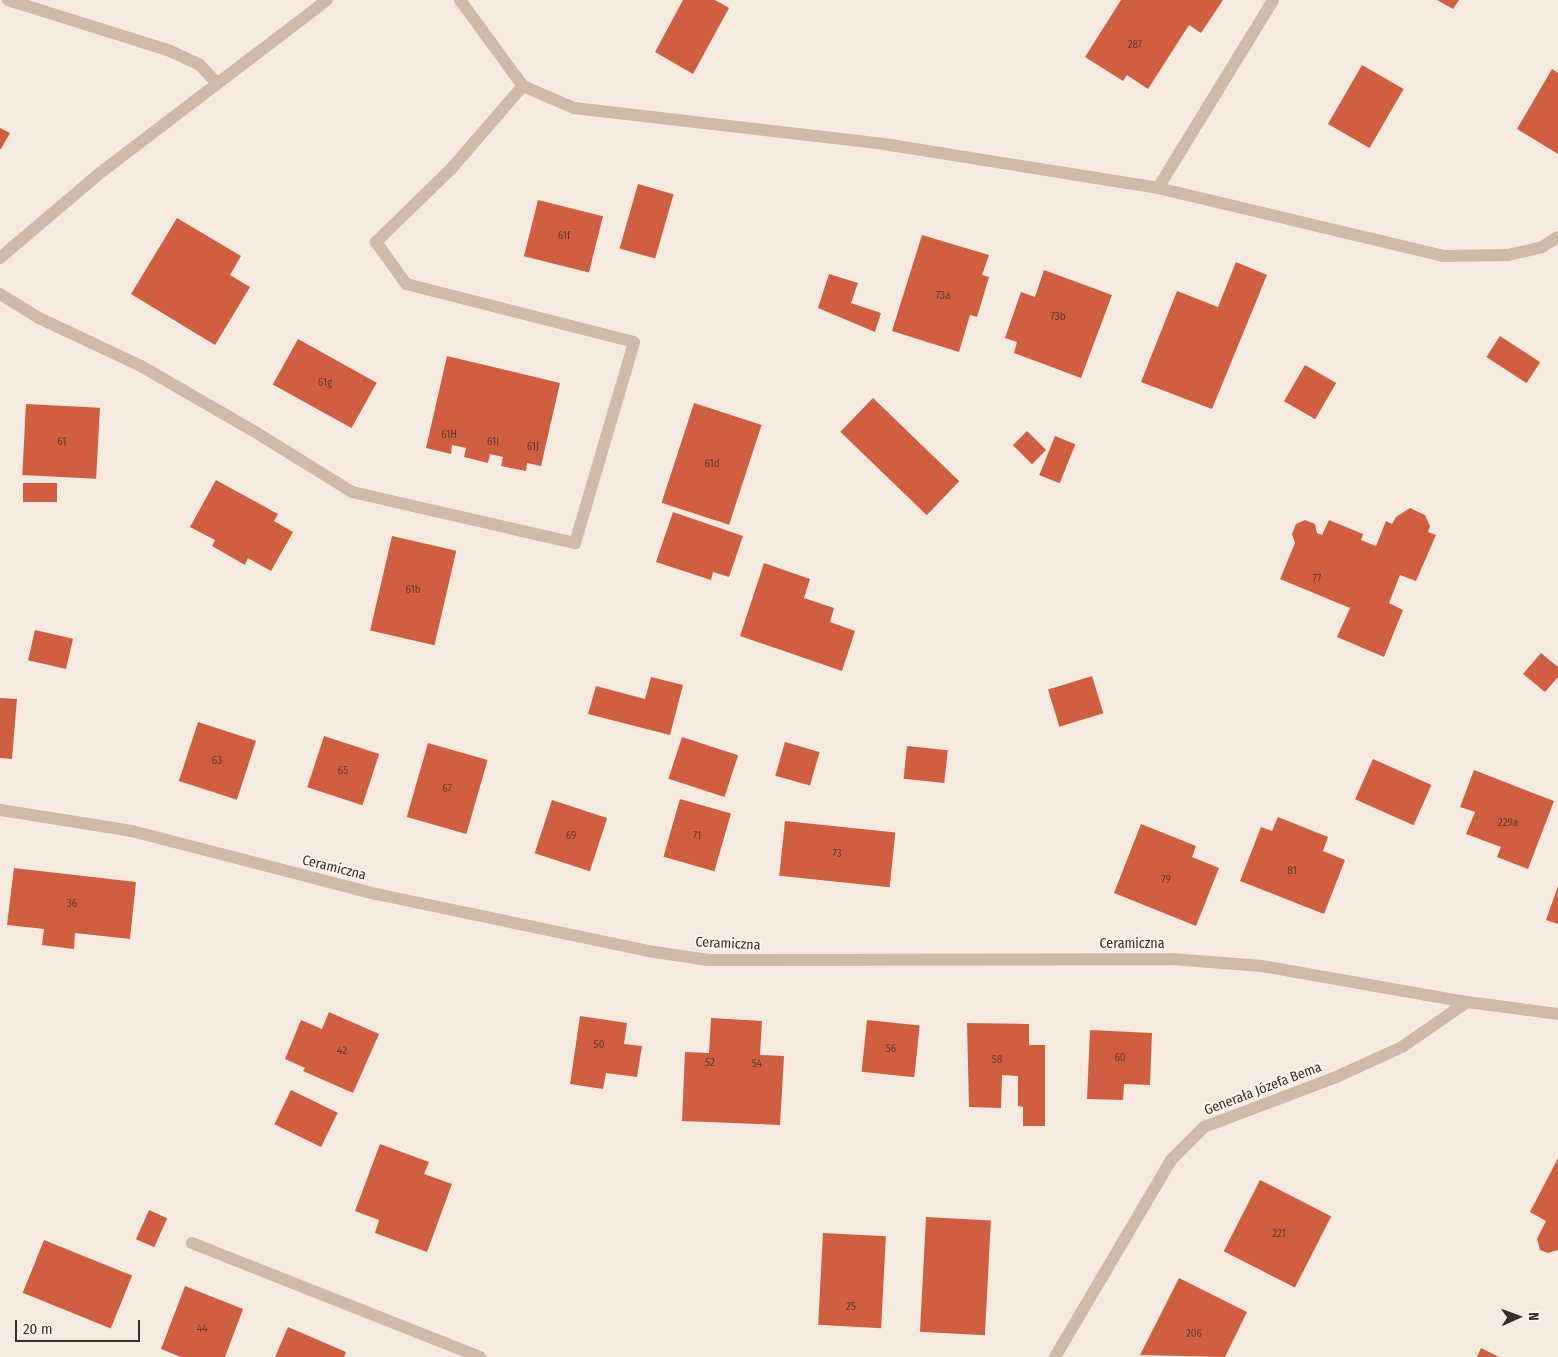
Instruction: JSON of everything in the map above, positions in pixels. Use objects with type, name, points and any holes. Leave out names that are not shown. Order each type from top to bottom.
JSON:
[{"type":"street","points":[[8,0],[168,50],[200,65],[217,83]]},
{"type":"street","points":[[0,258],[100,173],[327,0]]},
{"type":"street","points":[[460,0],[522,86],[574,108],[884,144],[1158,188],[1443,256],[1508,255],[1542,247],[1558,237]]},
{"type":"street","points":[[1158,188],[1273,0]]},
{"type":"street","points":[[0,294],[38,318],[141,366],[257,433],[352,492],[575,543],[634,342],[406,284],[376,242],[451,169],[522,86]]},
{"type":"street","name":"Ceramiczna","points":[[0,810],[132,831],[376,894],[648,951],[708,960],[1172,959],[1262,966],[1467,1002],[1558,1014]]},
{"type":"street","name":"Generała Józefa Bema","points":[[1054,1357],[1171,1160],[1204,1127],[1334,1078],[1402,1047],[1467,1002]]},
{"type":"street","points":[[192,1243],[480,1357]]},
{"type":"building","points":[[683,0],[715,0],[729,8],[693,74],[655,52]]},
{"type":"building","points":[[1121,0],[1223,0],[1201,33],[1189,25],[1148,89],[1127,75],[1123,81],[1085,57]]},
{"type":"building","points":[[1437,0],[1459,0],[1453,9]]},
{"type":"building","points":[[1362,65],[1404,89],[1370,148],[1328,124]]},
{"type":"building","points":[[1552,69],[1558,73],[1558,154],[1517,129]]},
{"type":"building","points":[[0,128],[10,133],[1,149],[0,149]]},
{"type":"building","points":[[638,184],[674,194],[655,259],[620,248]]},
{"type":"building","points":[[538,200],[603,216],[589,272],[524,256]]},
{"type":"building","points":[[177,218],[241,256],[230,275],[250,287],[215,345],[131,294]]},
{"type":"building","points":[[922,235],[989,255],[982,275],[989,277],[977,317],[970,315],[959,352],[892,331]]},
{"type":"building","points":[[1236,262],[1267,275],[1212,409],[1141,382],[1177,291],[1218,307]]},
{"type":"building","points":[[1044,270],[1112,295],[1081,378],[1014,353],[1017,342],[1005,338],[1021,292],[1035,297]]},
{"type":"building","points":[[829,274],[858,283],[851,303],[881,313],[875,332],[818,308]]},
{"type":"building","points":[[1500,336],[1540,362],[1527,383],[1486,357]]},
{"type":"building","points":[[298,339],[377,383],[352,428],[273,384]]},
{"type":"building","points":[[447,356],[560,383],[541,466],[527,463],[526,471],[501,466],[503,457],[490,454],[488,463],[464,457],[466,448],[452,445],[451,454],[426,448]]},
{"type":"building","points":[[1305,365],[1336,383],[1315,419],[1284,401]]},
{"type":"building","points":[[873,398],[959,481],[927,515],[840,432]]},
{"type":"building","points":[[694,403],[762,425],[729,525],[662,503]]},
{"type":"building","points":[[26,404],[100,408],[96,479],[22,475]]},
{"type":"building","points":[[1027,431],[1046,450],[1032,464],[1013,445]]},
{"type":"building","points":[[1055,436],[1075,444],[1060,483],[1039,475]]},
{"type":"building","points":[[216,480],[278,514],[274,521],[293,532],[271,571],[248,558],[245,565],[212,546],[215,540],[190,527]]},
{"type":"building","points":[[23,483],[57,483],[57,502],[23,502]]},
{"type":"building","points":[[1410,508],[1425,515],[1430,526],[1428,532],[1436,535],[1416,581],[1400,575],[1389,603],[1403,610],[1384,657],[1337,637],[1350,608],[1280,579],[1295,543],[1292,534],[1296,524],[1305,520],[1315,524],[1317,533],[1322,535],[1329,520],[1363,534],[1361,540],[1376,546],[1386,521],[1392,524],[1396,517]]},
{"type":"building","points":[[673,512],[743,536],[729,577],[713,572],[711,580],[656,562]]},
{"type":"building","points":[[392,536],[456,551],[434,645],[370,631]]},
{"type":"building","points":[[764,563],[810,579],[804,598],[834,608],[830,622],[855,631],[842,671],[740,636]]},
{"type":"building","points":[[35,630],[73,639],[66,669],[28,660]]},
{"type":"building","points":[[1541,653],[1558,667],[1558,677],[1545,692],[1523,674]]},
{"type":"building","points":[[1092,676],[1103,713],[1059,727],[1048,689]]},
{"type":"building","points":[[651,677],[683,685],[670,735],[588,714],[596,686],[645,699]]},
{"type":"building","points":[[0,698],[17,699],[12,759],[0,758]]},
{"type":"building","points":[[198,722],[256,741],[237,800],[179,781]]},
{"type":"building","points":[[324,736],[379,754],[362,805],[307,787]]},
{"type":"building","points":[[682,737],[738,755],[725,797],[668,779]]},
{"type":"building","points":[[785,742],[820,752],[810,786],[775,776]]},
{"type":"building","points":[[428,743],[488,760],[466,834],[407,817]]},
{"type":"building","points":[[907,746],[948,750],[944,783],[904,779]]},
{"type":"building","points":[[1373,759],[1431,785],[1414,825],[1355,799]]},
{"type":"building","points":[[1474,770],[1554,801],[1528,869],[1497,857],[1501,847],[1466,834],[1475,812],[1460,807]]},
{"type":"building","points":[[680,799],[731,814],[714,871],[663,857]]},
{"type":"building","points":[[552,800],[607,818],[590,871],[535,853]]},
{"type":"building","points":[[1278,817],[1328,837],[1323,851],[1345,860],[1324,914],[1240,881],[1261,827],[1272,831]]},
{"type":"building","points":[[785,821],[895,833],[890,887],[779,876]]},
{"type":"building","points":[[1141,824],[1196,846],[1192,857],[1219,868],[1196,926],[1114,893]]},
{"type":"building","points":[[14,868],[136,882],[130,939],[75,933],[74,949],[42,945],[44,929],[7,925]]},
{"type":"building","points":[[1558,886],[1558,924],[1546,920]]},
{"type":"building","points":[[329,1012],[379,1034],[353,1093],[303,1071],[305,1068],[285,1059],[301,1020],[322,1029]]},
{"type":"building","points":[[580,1016],[627,1023],[624,1044],[642,1046],[637,1077],[606,1073],[603,1089],[570,1084]]},
{"type":"building","points":[[711,1018],[762,1021],[760,1055],[784,1056],[780,1125],[682,1121],[685,1052],[709,1053]]},
{"type":"building","points":[[867,1020],[920,1026],[914,1077],[862,1072]]},
{"type":"building","points":[[967,1023],[1029,1024],[1029,1045],[1045,1045],[1045,1126],[1023,1126],[1023,1107],[1018,1106],[1018,1076],[1002,1075],[1001,1108],[969,1107]]},
{"type":"building","points":[[1090,1030],[1152,1033],[1150,1085],[1124,1084],[1123,1100],[1087,1099]]},
{"type":"building","points":[[291,1090],[338,1113],[321,1147],[274,1124]]},
{"type":"building","points":[[380,1144],[429,1162],[424,1174],[452,1184],[427,1252],[375,1233],[379,1220],[355,1211]]},
{"type":"building","points":[[1558,1158],[1558,1250],[1548,1253],[1540,1250],[1537,1239],[1546,1221],[1530,1212]]},
{"type":"building","points":[[1260,1180],[1331,1216],[1295,1288],[1224,1251]]},
{"type":"building","points":[[149,1210],[167,1218],[154,1247],[136,1239]]},
{"type":"building","points":[[926,1217],[991,1220],[985,1335],[920,1332]]},
{"type":"building","points":[[823,1233],[886,1236],[881,1328],[818,1325]]},
{"type":"building","points":[[44,1240],[132,1276],[111,1328],[23,1293]]},
{"type":"building","points":[[1179,1278],[1247,1312],[1225,1357],[1140,1355]]},
{"type":"building","points":[[185,1286],[243,1309],[225,1357],[181,1357],[161,1349]]},
{"type":"building","points":[[288,1327],[346,1352],[344,1357],[275,1357]]},
{"type":"building","points":[[1481,1348],[1499,1357],[1477,1357]]}]
